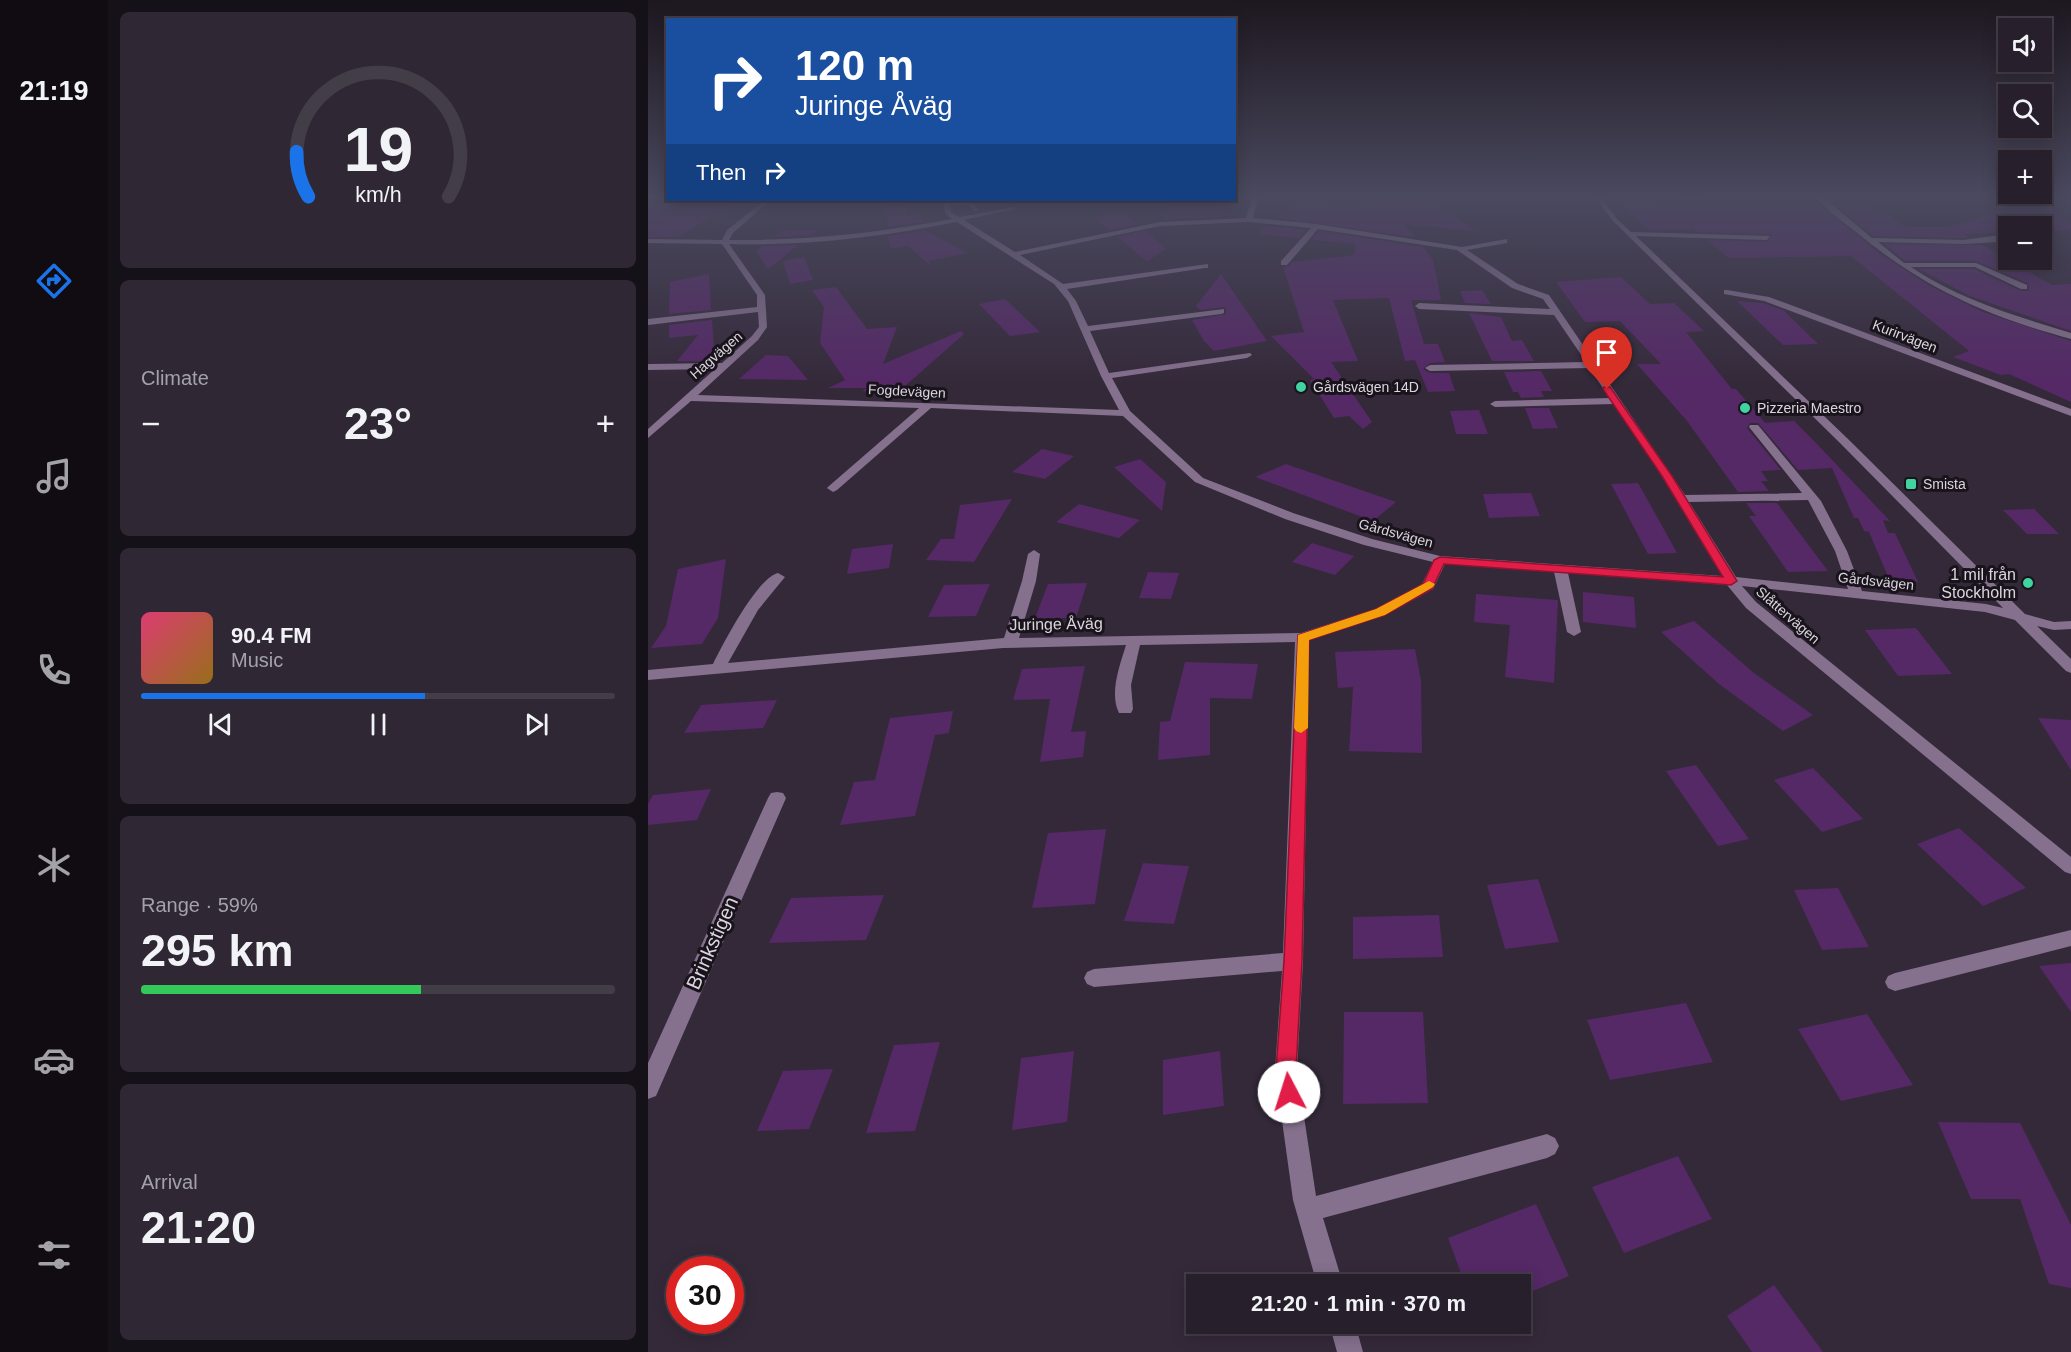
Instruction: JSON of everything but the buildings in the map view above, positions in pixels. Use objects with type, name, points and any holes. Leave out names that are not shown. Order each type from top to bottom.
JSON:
[{"type":"street","points":[[648,322],[763,309],[761,295],[736,259]]},
{"type":"street","name":"Gårdsvägen","points":[[1023,259],[1061,287],[1072,301],[1106,376],[1126,413],[1199,480],[1289,516],[1358,539],[1440,560],[1731,581],[1986,608],[2054,626],[2071,625]]},
{"type":"street","points":[[1284,263],[1287,259]]},
{"type":"street","name":"Slåttervägen","points":[[1476,259],[1515,286],[1546,297],[1681,498],[1731,581],[1751,605],[2071,867]]},
{"type":"street","points":[[1656,259],[2071,668]]},
{"type":"street","points":[[1895,259],[1929,282],[1964,298],[2071,336]]},
{"type":"street","points":[[1902,265],[1976,265],[2024,287]]},
{"type":"street","points":[[1061,287],[1205,266]]},
{"type":"street","name":"Kurirvägen","points":[[1727,292],[1748,294],[1776,302],[2071,413]]},
{"type":"street","points":[[1419,306],[1555,312]]},
{"type":"street","name":"Hagvägen","points":[[648,435],[755,338],[763,327],[763,309]]},
{"type":"street","points":[[1084,329],[1221,311]]},
{"type":"street","points":[[1106,376],[1247,355]]},
{"type":"street","points":[[1430,368],[1591,365]]},
{"type":"street","points":[[648,367],[723,366]]},
{"type":"street","name":"Fogdevägen","points":[[687,398],[830,401],[1126,413]]},
{"type":"street","points":[[1495,404],[1616,401]]},
{"type":"street","points":[[833,488],[927,406]]},
{"type":"street","points":[[1754,427],[1811,496],[1841,551],[1856,594]]},
{"type":"street","points":[[1681,498],[1811,496]]},
{"type":"street","points":[[1010,643],[1029,581],[1034,554]]},
{"type":"street","name":"Juringe Åväg","points":[[648,675],[1010,643],[1302,638],[1380,612],[1428,586],[1440,560]]},
{"type":"street","points":[[1560,569],[1574,632]]},
{"type":"street","points":[[719,667],[736,631],[760,594],[778,577]]},
{"type":"street","points":[[1302,638],[1293,961],[1286,1070],[1308,1210],[1327,1274]]},
{"type":"street","points":[[1125,709],[1124,685],[1134,640]]},
{"type":"street","name":"Brinkstigen","points":[[648,1088],[777,798]]},
{"type":"street","points":[[1895,982],[2071,938]]},
{"type":"street","points":[[1094,978],[1293,961]]},
{"type":"street","points":[[1308,1210],[1547,1146]]},
{"type":"street","points":[[1345,1334],[1350,1352]]},
{"type":"slow traffic","points":[[1301,728],[1302,638],[1380,612],[1429,584]]},
{"type":"place","name":"Gårdsvägen 14D","points":[[1301,387]]},
{"type":"place","name":"Pizzeria Maestro","points":[[1745,408]]},
{"type":"place","name":"Smista","points":[[1911,484]]},
{"type":"place","name":"1 mil från Stockholm","points":[[2028,583]]},
{"type":"route","points":[[1289,1092],[1286,1070],[1293,961],[1302,638],[1380,612],[1428,586],[1440,560],[1731,581],[1667,476],[1607,389]]}]
